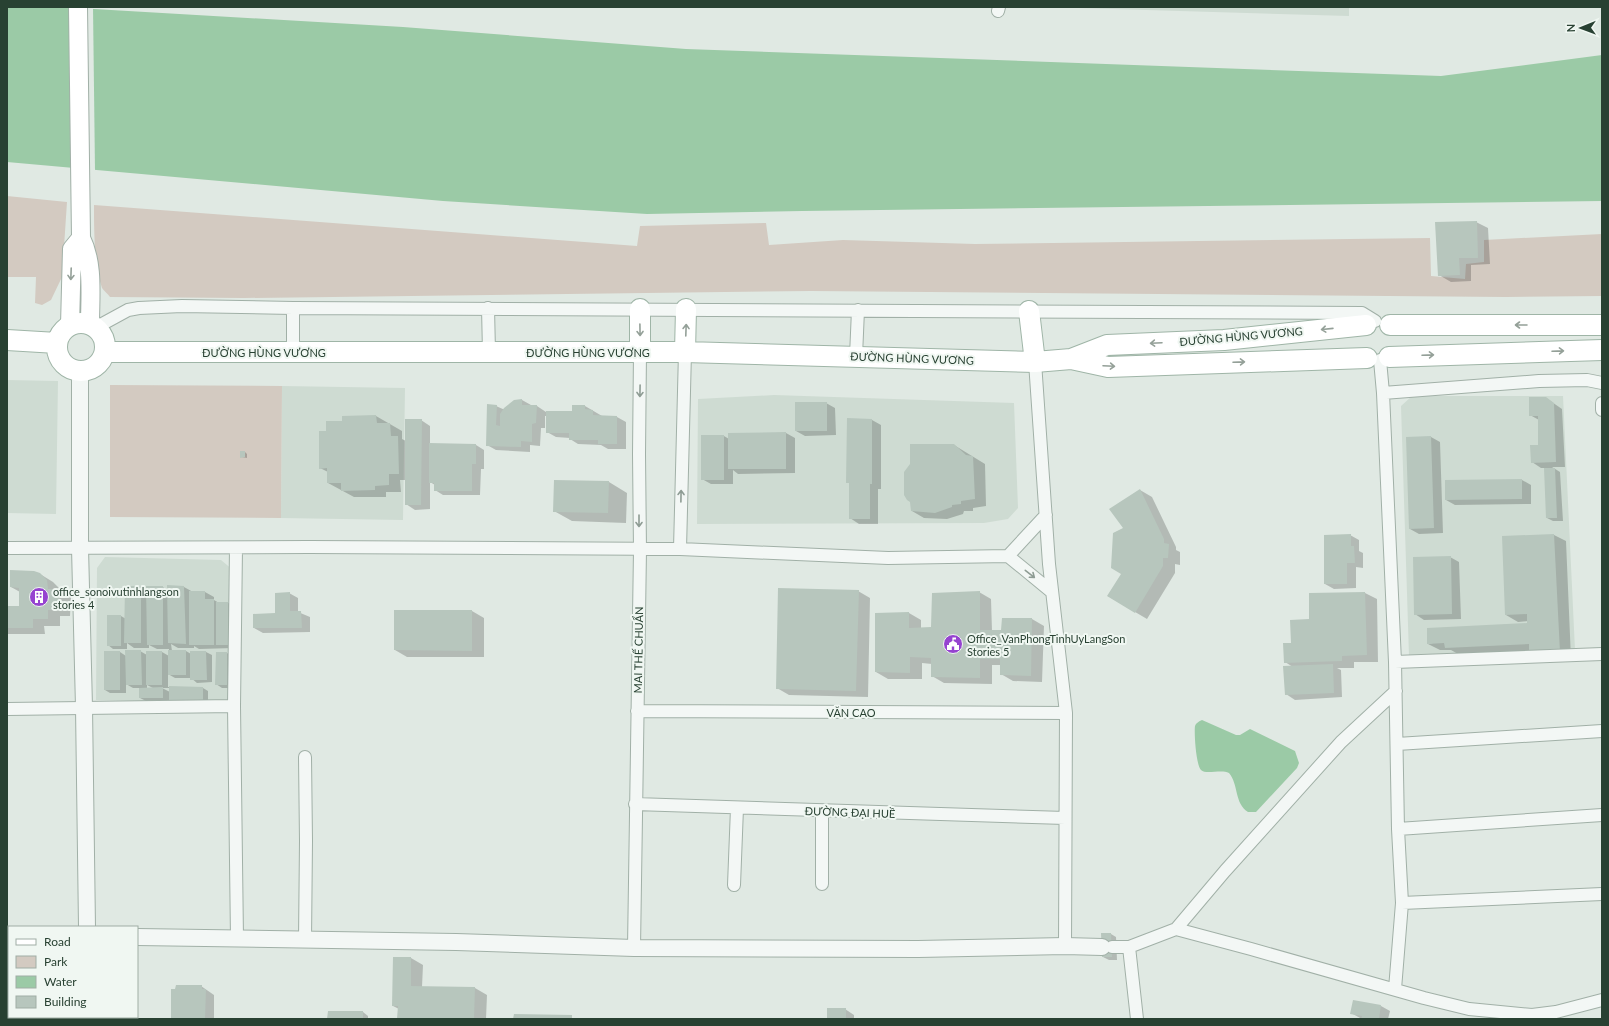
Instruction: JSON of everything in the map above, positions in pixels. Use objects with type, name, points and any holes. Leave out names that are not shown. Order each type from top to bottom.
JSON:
[{"type":"main road","points":[[78,7],[81,238],[87,250],[93,326],[103,339],[105,352],[100,362],[91,370],[80,372],[70,369],[62,363],[57,353],[59,336],[70,326],[76,324],[93,326]]},
{"type":"main road","points":[[70,326],[72,249],[81,238]]},
{"type":"main road","points":[[640,309],[640,352]]},
{"type":"main road","points":[[685,352],[686,309]]},
{"type":"main road","points":[[1029,311],[1035,362]]},
{"type":"main road","points":[[1377,324],[1394,330],[1397,337],[1397,344],[1394,351],[1379,358],[1362,353],[1358,346],[1360,330],[1377,324]]},
{"type":"main road","name":"ĐƯỜNG HÙNG VƯƠNG","points":[[105,352],[685,352],[1035,362],[1071,359],[1107,345],[1224,340],[1377,324],[1602,325]]},
{"type":"main road","points":[[7,340],[57,343]]},
{"type":"main road","name":"ĐƯỜNG HÙNG VƯƠNG","points":[[1071,359],[1108,367],[1602,350]]},
{"type":"street","points":[[93,326],[128,310],[182,306],[293,308],[1362,313],[1377,324]]},
{"type":"street","points":[[293,308],[293,352]]},
{"type":"street","points":[[488,308],[489,352]]},
{"type":"street","points":[[856,356],[858,310]]},
{"type":"street","name":"MAI THẾ CHUẨN","points":[[634,948],[636,711],[640,550],[640,352]]},
{"type":"street","points":[[680,549],[685,352]]},
{"type":"street","points":[[1379,358],[1383,393],[1395,662],[1398,829],[1402,903],[1395,989]]},
{"type":"street","points":[[1035,362],[1052,592],[1066,713],[1065,946]]},
{"type":"street","points":[[80,372],[80,548],[87,926]]},
{"type":"street","points":[[1383,393],[1539,381],[1587,380],[1602,383]]},
{"type":"street","points":[[1602,403],[1602,410]]},
{"type":"street","points":[[1008,556],[1046,515]]},
{"type":"street","points":[[7,548],[680,549],[888,558],[1008,556],[1052,592]]},
{"type":"street","points":[[236,548],[234,706],[237,938]]},
{"type":"street","points":[[1395,662],[1602,654]]},
{"type":"street","points":[[138,937],[456,942],[634,948],[918,949],[1065,946],[1129,947],[1176,929],[1225,871],[1341,742],[1396,691]]},
{"type":"street","points":[[7,709],[234,706]]},
{"type":"street","name":"VĂN CAO","points":[[636,711],[1066,713]]},
{"type":"street","points":[[1397,744],[1602,731]]},
{"type":"street","points":[[305,756],[305,940]]},
{"type":"street","name":"ĐƯỜNG ĐẠI HUỀ","points":[[636,804],[1065,818]]},
{"type":"street","points":[[734,886],[737,808]]},
{"type":"street","points":[[822,811],[822,884]]},
{"type":"street","points":[[1398,829],[1602,815]]},
{"type":"street","points":[[1402,903],[1602,894]]},
{"type":"street","points":[[1176,929],[1468,1009],[1532,1015],[1556,1012],[1602,1000]]},
{"type":"street","points":[[1129,947],[1137,1019]]},
{"type":"shaded area","points":[[1045,7],[1349,7],[1349,16]]},
{"type":"shaded area","points":[[7,380],[58,381],[56,514],[7,513]]},
{"type":"shaded area","points":[[282,386],[405,388],[403,520],[281,518]]},
{"type":"shaded area","points":[[774,395],[1014,403],[1018,508],[1008,519],[984,523],[697,524],[698,399]]},
{"type":"shaded area","points":[[1412,396],[1563,396],[1575,650],[1409,656],[1401,406]]},
{"type":"shaded area","points":[[105,557],[221,560],[233,570],[235,703],[96,700],[97,568]]},
{"type":"green space","points":[[7,196],[67,202],[62,277],[51,300],[42,305],[35,303],[36,277],[7,277]]},
{"type":"green space","points":[[94,205],[637,246],[640,226],[766,223],[769,245],[843,240],[975,244],[1430,238],[1431,276],[1465,279],[1466,264],[1484,262],[1484,240],[1602,234],[1602,296],[1506,297],[811,291],[244,298],[110,297],[102,288],[97,269]]},
{"type":"green space","points":[[110,385],[282,386],[281,518],[110,517]]},
{"type":"water","points":[[7,7],[60,7],[403,27],[686,49],[1441,76],[1602,55],[1602,201],[647,214],[443,201],[7,162]]},
{"type":"water","points":[[1202,720],[1236,735],[1240,735],[1250,729],[1295,751],[1299,763],[1297,768],[1256,812],[1248,812],[1241,804],[1229,773],[1206,772],[1201,770],[1199,767],[1195,742],[1195,726]]},
{"type":"pier","points":[[69,7],[93,7],[95,171],[71,169]]},
{"type":"building","points":[[1477,221],[1478,258],[1459,258],[1460,275],[1438,276],[1435,222]]},
{"type":"building","points":[[1529,397],[1546,397],[1554,403],[1556,462],[1531,463],[1530,445],[1538,445],[1538,416],[1529,416]]},
{"type":"building","points":[[522,399],[522,405],[537,405],[536,423],[532,424],[532,442],[521,441],[521,447],[486,446],[487,404],[497,405],[496,425],[500,426],[500,414],[504,408],[514,400]]},
{"type":"building","points":[[795,402],[827,402],[827,431],[795,431]]},
{"type":"building","points":[[572,405],[585,405],[585,409],[593,410],[593,415],[617,416],[617,444],[598,444],[598,440],[569,440],[569,433],[546,433],[546,411],[572,411]]},
{"type":"building","points":[[376,415],[377,423],[390,423],[391,436],[398,436],[399,474],[389,474],[389,485],[375,486],[375,490],[341,491],[341,483],[327,483],[327,468],[319,469],[319,431],[326,431],[326,421],[342,421],[342,416]]},
{"type":"building","points":[[847,418],[872,419],[872,484],[870,484],[870,519],[849,519],[849,483],[846,483]]},
{"type":"building","points":[[405,419],[422,419],[421,505],[405,505]]},
{"type":"building","points":[[786,432],[786,469],[728,469],[728,433]]},
{"type":"building","points":[[701,435],[724,435],[724,480],[701,480]]},
{"type":"building","points":[[1431,436],[1434,528],[1409,529],[1406,437]]},
{"type":"building","points":[[429,443],[476,444],[476,464],[472,464],[472,491],[434,491],[434,483],[429,483]]},
{"type":"building","points":[[910,444],[954,444],[966,455],[973,456],[975,499],[961,501],[961,504],[952,505],[952,507],[935,513],[911,511],[910,502],[904,495],[904,472],[910,464]]},
{"type":"building","points":[[240,451],[245,451],[245,457],[240,458]]},
{"type":"building","points":[[1544,468],[1555,468],[1557,518],[1546,518]]},
{"type":"building","points":[[1522,479],[1522,499],[1445,500],[1445,480]]},
{"type":"building","points":[[554,480],[609,481],[608,513],[553,512]]},
{"type":"building","points":[[1140,489],[1164,539],[1164,543],[1169,544],[1168,558],[1163,558],[1163,566],[1135,613],[1107,596],[1121,574],[1111,568],[1113,533],[1123,528],[1109,509]]},
{"type":"building","points":[[1351,534],[1351,546],[1354,546],[1355,563],[1347,563],[1347,584],[1324,584],[1324,535]]},
{"type":"building","points":[[1554,534],[1560,652],[1529,654],[1529,644],[1445,648],[1444,643],[1427,644],[1427,628],[1527,623],[1527,614],[1505,615],[1502,536]]},
{"type":"building","points":[[1451,556],[1452,614],[1414,615],[1413,557]]},
{"type":"building","name":"office_sonoivutinhlangson stories 4","points":[[10,570],[34,571],[40,573],[47,580],[48,589],[59,589],[59,610],[48,610],[48,619],[33,619],[33,628],[7,628],[7,606],[19,606],[19,588],[10,587]]},
{"type":"building","points":[[167,585],[184,586],[186,644],[168,643]]},
{"type":"building","points":[[125,586],[141,586],[141,643],[124,643]]},
{"type":"building","points":[[146,586],[163,586],[163,645],[147,645]]},
{"type":"building","points":[[778,588],[859,590],[856,691],[776,689]]},
{"type":"building","points":[[189,591],[205,591],[205,599],[214,599],[214,645],[189,645]]},
{"type":"building","name":"Office_VanPhongTinhUyLangSon Stories 5","points":[[980,591],[980,630],[1001,630],[1002,618],[1032,618],[1031,676],[1000,675],[1000,659],[980,659],[980,678],[931,677],[931,658],[910,657],[910,673],[875,672],[875,613],[909,612],[909,628],[931,627],[932,593]]},
{"type":"building","points":[[290,592],[290,611],[301,611],[302,628],[253,628],[253,614],[275,613],[275,593]]},
{"type":"building","points":[[1365,592],[1367,655],[1342,656],[1342,661],[1284,663],[1283,643],[1291,643],[1290,620],[1309,619],[1309,593]]},
{"type":"building","points":[[216,602],[228,602],[228,645],[216,645]]},
{"type":"building","points":[[394,610],[472,610],[472,651],[394,650]]},
{"type":"building","points":[[107,615],[121,615],[121,646],[107,646]]},
{"type":"building","points":[[125,650],[141,650],[142,685],[126,685]]},
{"type":"building","points":[[168,650],[186,650],[186,675],[168,675]]},
{"type":"building","points":[[104,651],[120,651],[120,690],[104,690]]},
{"type":"building","points":[[146,651],[162,651],[162,685],[146,685]]},
{"type":"building","points":[[190,651],[206,651],[207,680],[190,680]]},
{"type":"building","points":[[216,652],[227,652],[227,685],[215,685]]},
{"type":"building","points":[[1333,664],[1334,693],[1285,695],[1283,666]]},
{"type":"building","points":[[169,686],[203,687],[203,701],[169,701]]},
{"type":"building","points":[[163,687],[163,698],[139,698],[139,688]]},
{"type":"building","points":[[1101,933],[1111,933],[1112,957],[1102,957]]},
{"type":"building","points":[[393,957],[411,957],[411,986],[475,987],[474,1019],[397,1019],[398,1006],[392,1006]]},
{"type":"building","points":[[176,985],[202,985],[202,989],[206,989],[205,1019],[171,1019],[171,989],[175,989]]},
{"type":"building","points":[[1353,1000],[1381,1005],[1379,1019],[1361,1019],[1362,1016],[1350,1014]]},
{"type":"building","points":[[827,1008],[846,1008],[846,1019],[827,1019]]},
{"type":"building","points":[[328,1011],[363,1011],[363,1019],[327,1019]]},
{"type":"building","points":[[514,1014],[572,1015],[572,1019],[513,1019]]},
{"type":"place","name":"office_sonoivutinhlangson stories 4","points":[[39,597]]},
{"type":"place","name":"Office_VanPhongTinhUyLangSon Stories 5","points":[[953,644]]}]
